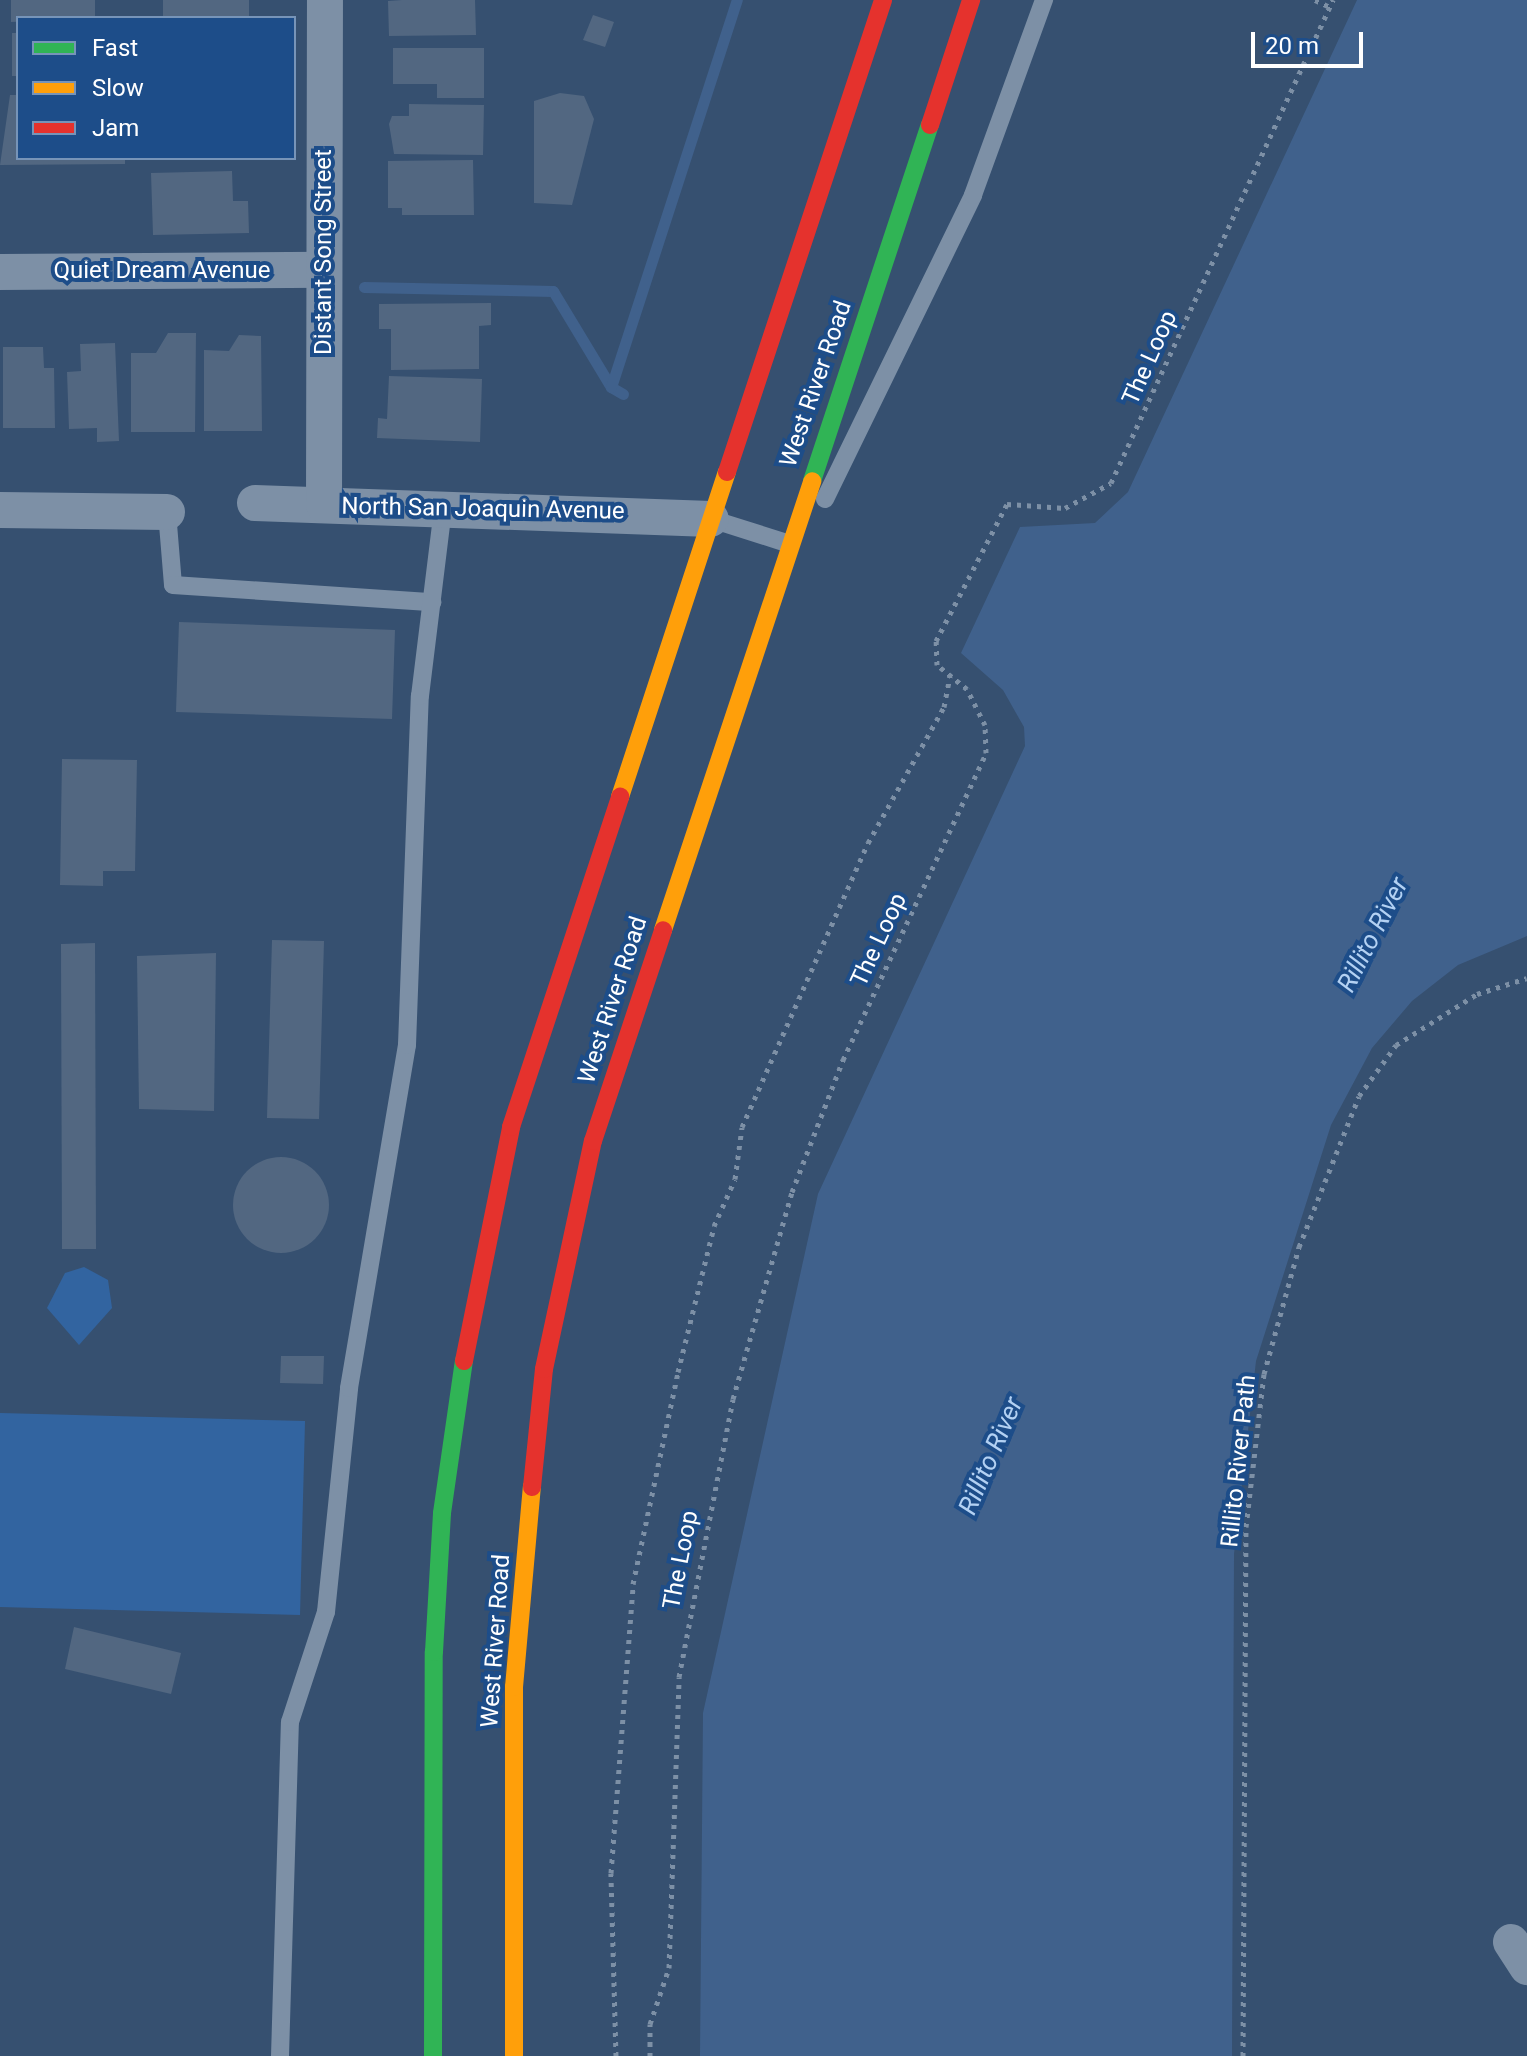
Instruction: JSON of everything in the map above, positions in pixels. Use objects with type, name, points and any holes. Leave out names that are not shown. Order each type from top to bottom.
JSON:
[{"type":"main road","points":[[433,2056],[434,1652],[442,1513],[471,1310],[511,1127],[883,0]]},
{"type":"main road","name":"West River Road","points":[[514,2056],[514,1687],[544,1369],[593,1141],[786,547],[971,0]]},
{"type":"street","name":"Distant Song Street","points":[[324,505],[325,0]]},
{"type":"street","name":"Quiet Dream Avenue","points":[[0,272],[324,270]]},
{"type":"street","name":"North San Joaquin Avenue","points":[[255,503],[711,519]]},
{"type":"street","points":[[0,510],[167,512]]},
{"type":"lane","points":[[711,519],[786,547],[811,526],[973,195],[1044,0]]},
{"type":"lane","points":[[280,2056],[290,1722],[326,1612],[349,1388],[407,1045],[420,696],[443,508]]},
{"type":"lane","points":[[167,512],[173,585],[432,602]]},
{"type":"path","points":[[1315,0],[1330,7]]},
{"type":"path","name":"The Loop","points":[[650,2056],[650,2024],[669,1968],[679,1677],[699,1552],[792,1192],[843,1060],[986,753],[985,725],[967,689],[937,665],[936,641],[1007,504],[1065,508],[1111,483],[1333,0]]},
{"type":"path","points":[[616,2056],[611,1873],[631,1598],[678,1372],[747,1115],[868,843],[944,707],[950,676]]},
{"type":"path","name":"Rillito River Path","points":[[1243,2056],[1246,1527],[1264,1374],[1299,1247],[1359,1096],[1396,1045],[1477,994],[1527,978]]},
{"type":"shaded area","points":[[84,1267],[108,1280],[112,1308],[79,1345],[47,1308],[65,1273]]},
{"type":"shaded area","points":[[0,1413],[305,1421],[300,1615],[0,1607]]},
{"type":"water","name":"Rillito River","points":[[1357,0],[1527,0],[1527,936],[1458,965],[1412,1001],[1372,1048],[1331,1125],[1256,1361],[1234,1554],[1232,2056],[700,2056],[703,1713],[818,1194],[1025,746],[1024,727],[1003,690],[961,653],[1020,527],[1095,523],[1128,492]]},
{"type":"building","points":[[11,0],[95,0],[95,16],[16,16],[16,22],[11,22]]},
{"type":"building","points":[[163,0],[249,0],[249,16],[163,16]]},
{"type":"building","points":[[475,0],[476,35],[389,36],[388,1]]},
{"type":"building","points":[[593,15],[614,22],[605,47],[583,40]]},
{"type":"building","points":[[12,33],[16,33],[16,76],[12,76]]},
{"type":"building","points":[[393,48],[484,48],[484,98],[437,98],[437,84],[393,84]]},
{"type":"building","points":[[560,93],[584,96],[594,119],[572,205],[534,203],[534,101]]},
{"type":"building","points":[[10,95],[16,95],[16,160],[125,160],[125,164],[0,165]]},
{"type":"building","points":[[409,104],[484,105],[483,155],[394,154],[389,124],[392,116],[409,116]]},
{"type":"building","points":[[473,160],[474,215],[402,215],[402,208],[388,208],[388,161]]},
{"type":"building","points":[[232,171],[233,201],[248,201],[249,233],[153,235],[151,173]]},
{"type":"building","points":[[491,303],[491,325],[479,326],[479,369],[391,370],[391,329],[379,329],[379,304]]},
{"type":"building","points":[[168,333],[196,333],[195,432],[131,432],[131,353],[156,353]]},
{"type":"building","points":[[239,335],[261,336],[262,431],[204,431],[204,350],[229,351]]},
{"type":"building","points":[[115,343],[119,441],[97,442],[97,428],[69,429],[67,372],[81,371],[80,344]]},
{"type":"building","points":[[3,347],[43,347],[44,368],[54,368],[55,428],[3,428]]},
{"type":"building","points":[[389,376],[482,379],[480,442],[377,438],[378,418],[387,419]]},
{"type":"building","points":[[179,622],[395,630],[392,719],[176,712]]},
{"type":"building","points":[[62,759],[137,760],[135,871],[103,871],[103,886],[60,885]]},
{"type":"building","points":[[272,940],[324,941],[319,1119],[267,1118]]},
{"type":"building","points":[[95,943],[96,1249],[62,1249],[61,944]]},
{"type":"building","points":[[216,953],[214,1111],[139,1109],[137,956]]},
{"type":"building","points":[[281,1157],[299,1161],[315,1171],[325,1187],[329,1205],[325,1223],[315,1239],[299,1249],[281,1253],[263,1249],[247,1239],[237,1223],[233,1205],[237,1187],[247,1171],[263,1161]]},
{"type":"building","points":[[281,1356],[324,1356],[323,1384],[280,1383]]},
{"type":"building","points":[[74,1627],[181,1653],[171,1694],[65,1669]]},
{"type":"waterway","points":[[623,394],[611,387],[737,0]]},
{"type":"waterway","points":[[364,287],[553,291],[611,387]]},
{"type":"traffic: fast","points":[[812,481],[930,125]]},
{"type":"traffic: fast","points":[[433,2056],[434,1652],[442,1513],[464,1361]]},
{"type":"traffic: slow","points":[[620,797],[727,472]]},
{"type":"traffic: slow","points":[[663,930],[812,481]]},
{"type":"traffic: slow","points":[[514,2056],[514,1687],[532,1487]]},
{"type":"traffic: jam","points":[[727,472],[883,0]]},
{"type":"traffic: jam","points":[[930,125],[971,0]]},
{"type":"traffic: jam","points":[[464,1361],[511,1127],[620,797]]},
{"type":"traffic: jam","points":[[532,1487],[544,1369],[593,1141],[663,930]]}]
